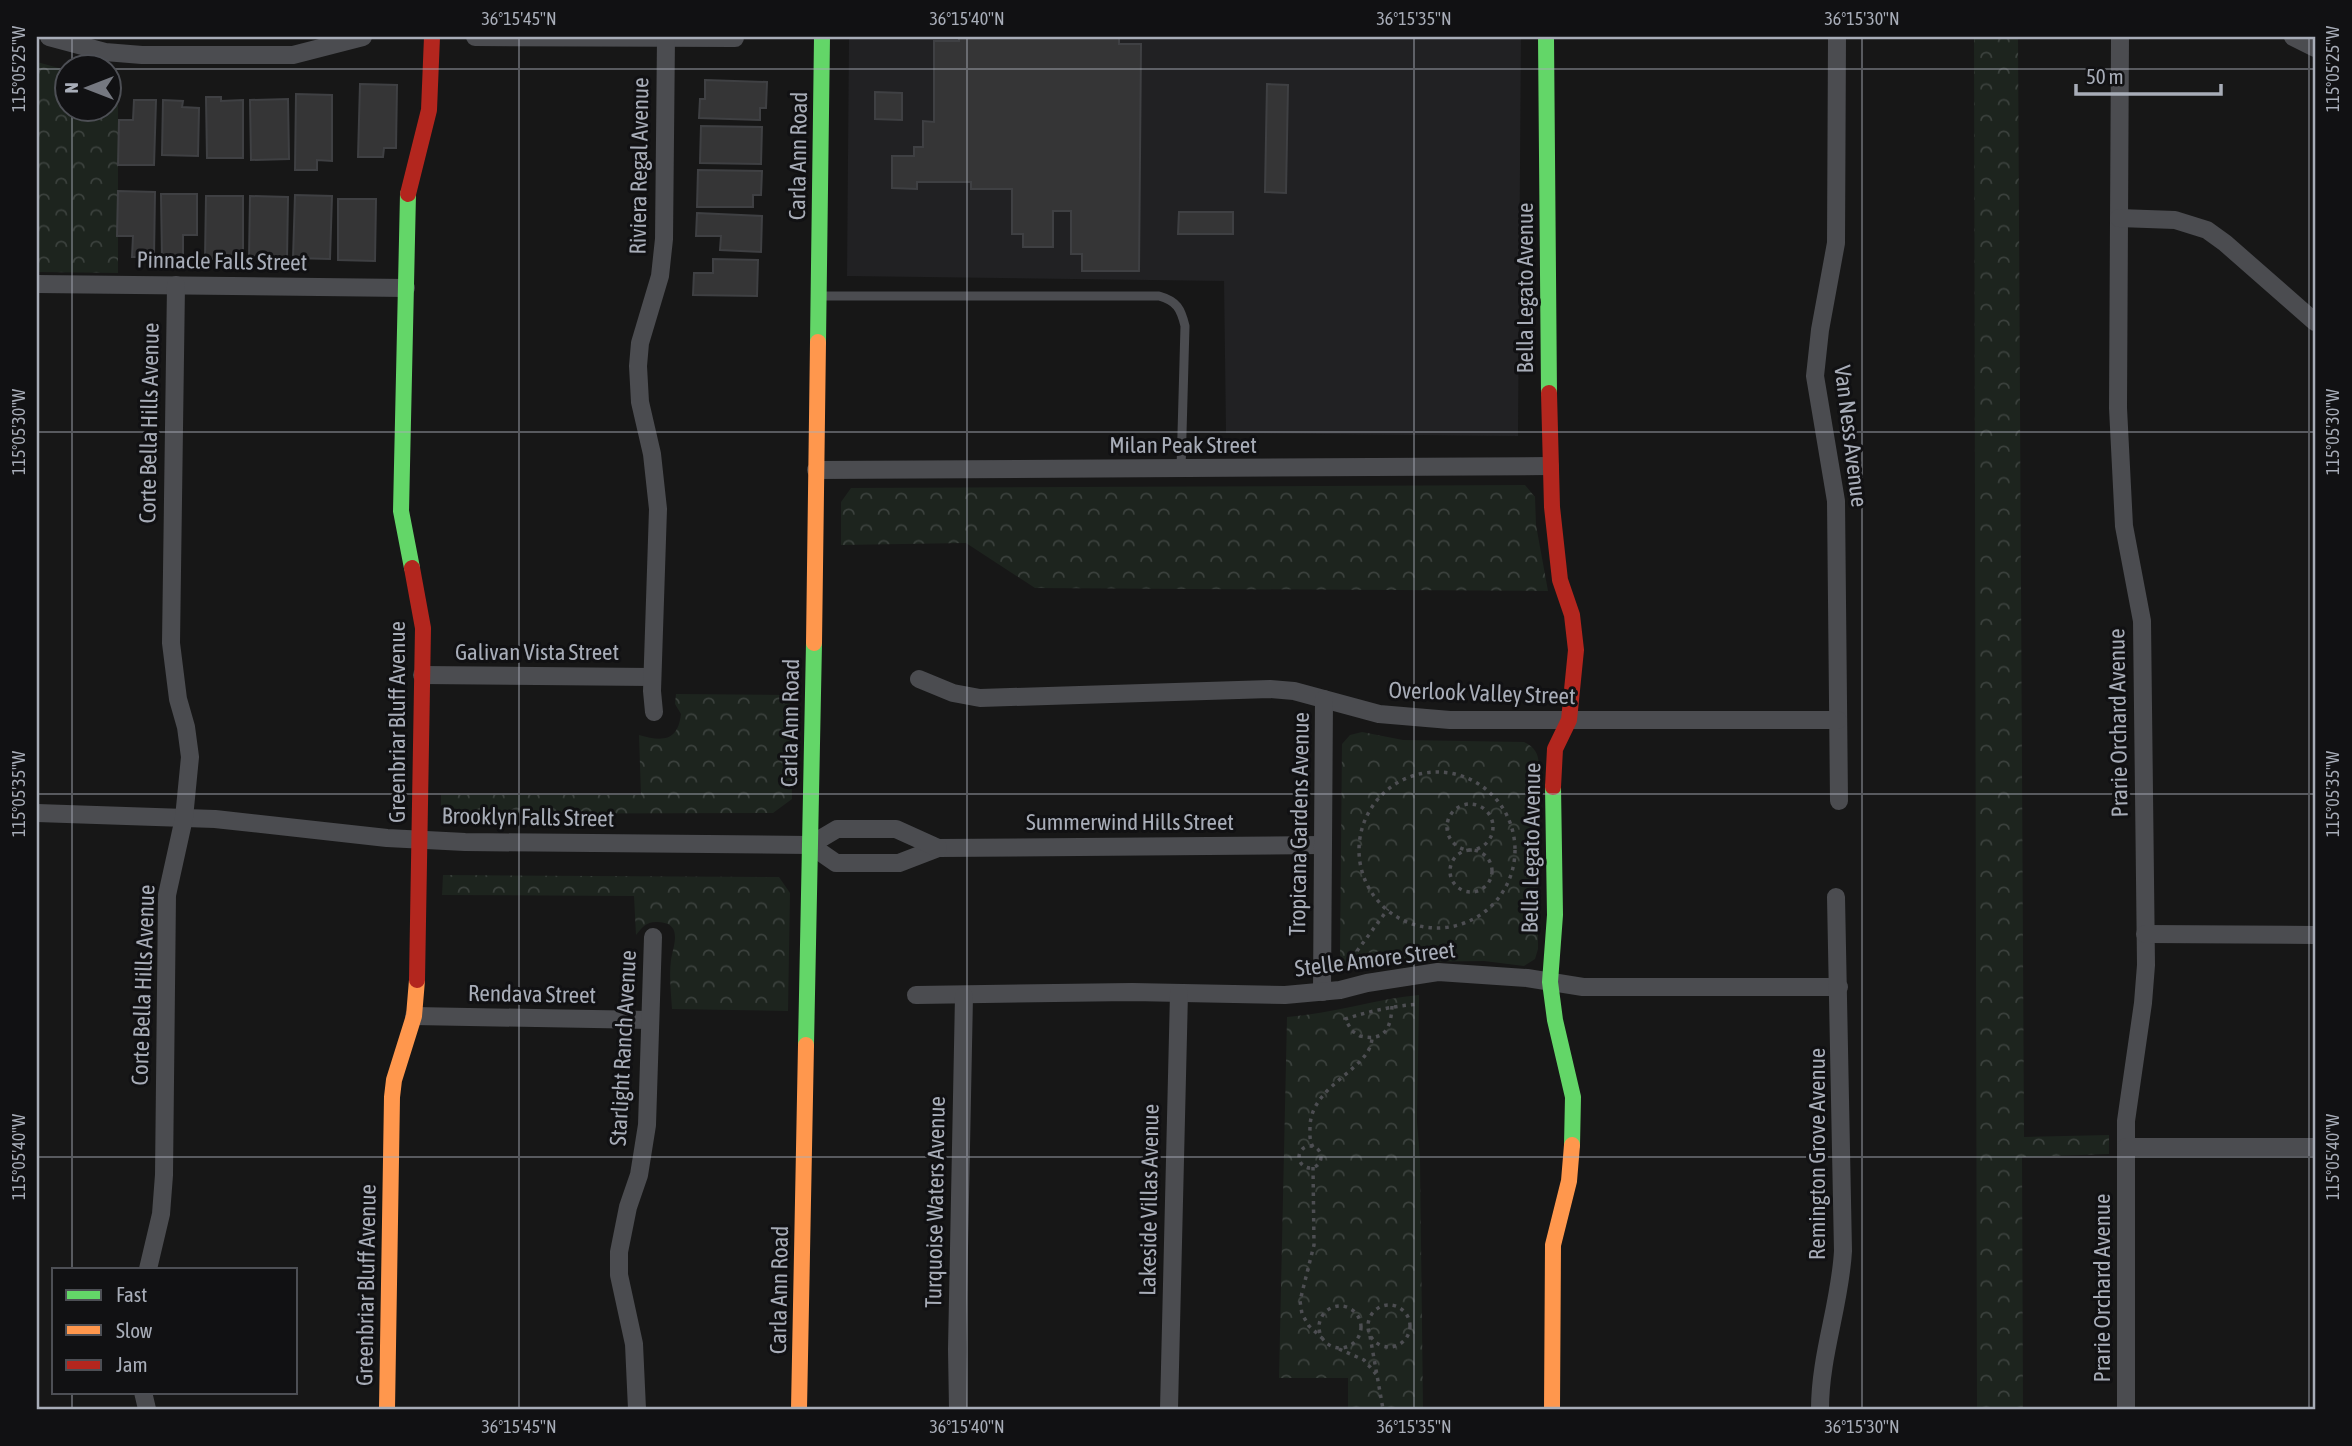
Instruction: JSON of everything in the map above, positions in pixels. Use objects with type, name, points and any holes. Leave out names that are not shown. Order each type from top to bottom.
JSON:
[{"type":"street","points":[[49,37],[105,52],[130,54],[293,55],[363,37]]},
{"type":"street","name":"Greenbriar Bluff Avenue","points":[[387,1409],[392,1097],[394,1080],[414,1016],[420,839],[423,628],[401,512],[408,197],[429,110],[432,37]]},
{"type":"street","points":[[475,37],[735,38]]},
{"type":"street","name":"Riviera Regal Avenue","points":[[654,712],[652,677],[659,509],[652,454],[640,402],[638,366],[640,343],[660,276],[664,239],[666,37]]},
{"type":"street","name":"Carla Ann Road","points":[[799,1409],[822,37]]},
{"type":"street","name":"Bella Legato Avenue","points":[[1546,37],[1550,466],[1555,545],[1560,580],[1572,615],[1576,650],[1569,720],[1555,750],[1553,769],[1555,915],[1550,982],[1555,1020],[1573,1097],[1574,1126],[1569,1181],[1553,1245],[1552,1409]]},
{"type":"street","name":"Van Ness Avenue","points":[[1837,37],[1838,222],[1834,267],[1820,330],[1815,376],[1836,501],[1839,801]]},
{"type":"street","name":"Prarie Orchard Avenue","points":[[2120,37],[2118,408],[2124,526],[2142,621],[2145,934],[2143,1003],[2126,1121],[2126,1409]]},
{"type":"street","points":[[2293,37],[2315,48]]},
{"type":"street","points":[[2119,218],[2175,220],[2207,230],[2315,322]]},
{"type":"street","name":"Pinnacle Falls Street","points":[[37,284],[406,288]]},
{"type":"street","name":"Corte Bella Hills Avenue","points":[[148,1268],[161,1214],[164,1175],[167,895],[184,818],[190,757],[186,727],[178,699],[171,643],[176,285]]},
{"type":"street","name":"Milan Peak Street","points":[[816,470],[1550,466]]},
{"type":"street","name":"Galivan Vista Street","points":[[422,675],[652,677]]},
{"type":"street","name":"Overlook Valley Street","points":[[919,679],[953,693],[980,698],[1294,691],[1379,715],[1450,720],[1838,720]]},
{"type":"street","name":"Tropicana Gardens Avenue","points":[[1322,992],[1324,699]]},
{"type":"street","name":"Brooklyn Falls Street","points":[[37,813],[184,818],[465,842],[810,845]]},
{"type":"street","name":"Summerwind Hills Street","points":[[938,848],[896,829],[837,829],[810,845],[836,863],[900,863],[938,848],[1323,845]]},
{"type":"street","name":"Remington Grove Avenue","points":[[1820,1409],[1820,1379],[1839,1295],[1843,1251],[1836,897]]},
{"type":"street","points":[[2145,934],[2315,935]]},
{"type":"street","name":"Starlight Ranch Avenue","points":[[637,1409],[634,1345],[620,1275],[620,1252],[648,1125],[653,937]]},
{"type":"street","name":"Stelle Amore Street","points":[[916,995],[1284,995],[1340,990],[1438,972],[1527,978],[1583,988],[1839,988]]},
{"type":"street","name":"Lakeside Villas Avenue","points":[[1169,1409],[1178,993]]},
{"type":"street","name":"Turquoise Waters Avenue","points":[[958,1409],[964,996]]},
{"type":"street","name":"Rendava Street","points":[[414,1016],[650,1020]]},
{"type":"street","points":[[2126,1147],[2315,1147]]},
{"type":"lane","points":[[819,296],[1160,296],[1170,299],[1181,309],[1185,326],[1181,470]]},
{"type":"path","points":[[1437,771],[1461,775],[1483,786],[1502,805],[1513,830],[1515,856],[1508,883],[1493,905],[1472,920],[1446,928],[1420,926],[1395,916],[1388,909],[1375,898],[1363,876],[1359,852],[1363,827],[1373,805],[1390,787],[1412,776],[1437,771]]},
{"type":"path","points":[[1470,850],[1452,861],[1450,875],[1456,886],[1474,892],[1480,890],[1489,880],[1491,866],[1483,854],[1470,850],[1460,848],[1454,843],[1447,829],[1450,815],[1455,809],[1469,803],[1484,807],[1494,827],[1488,842],[1482,847],[1470,850]]},
{"type":"path","points":[[1340,990],[1361,964],[1357,951],[1388,909]]},
{"type":"path","points":[[1392,1006],[1392,1021],[1387,1032],[1372,1037],[1360,1036],[1352,1031],[1345,1018],[1392,1006],[1419,1004]]},
{"type":"path","points":[[1372,1037],[1366,1057],[1331,1086],[1311,1120],[1310,1141],[1320,1152],[1320,1159],[1312,1167],[1314,1245],[1300,1301],[1302,1314],[1309,1326],[1333,1347],[1364,1360],[1377,1375]]},
{"type":"path","points":[[1312,1167],[1303,1166],[1299,1156],[1304,1148],[1313,1147]]},
{"type":"path","points":[[1322,1338],[1319,1324],[1324,1312],[1343,1305],[1356,1312],[1362,1325],[1358,1338],[1347,1347],[1333,1347]]},
{"type":"path","points":[[1369,1332],[1372,1338],[1383,1346],[1397,1346],[1410,1331],[1408,1317],[1399,1307],[1385,1305],[1373,1312],[1368,1325],[1369,1332],[1383,1409]]},
{"type":"shaded area","points":[[849,37],[1521,37],[1518,436],[1226,433],[1224,281],[847,276]]},
{"type":"green space","points":[[1974,37],[2018,37],[2024,1137],[2109,1135],[2109,1154],[2022,1157],[2023,1409],[1977,1409]]},
{"type":"green space","points":[[37,62],[52,66],[52,122],[118,122],[118,273],[37,272]]},
{"type":"green space","points":[[1525,485],[1535,497],[1536,525],[1548,591],[1035,588],[966,543],[841,545],[841,502],[851,488]]},
{"type":"green space","points":[[676,694],[790,695],[792,799],[773,813],[441,814],[441,795],[641,795],[639,735],[662,739],[677,730],[681,714],[675,704]]},
{"type":"green space","points":[[1362,732],[1403,740],[1524,742],[1534,749],[1539,763],[1538,949],[1535,959],[1524,966],[1484,961],[1407,962],[1357,970],[1348,967],[1340,956],[1342,744],[1350,735]]},
{"type":"green space","points":[[443,875],[779,877],[790,893],[788,1011],[672,1009],[670,972],[674,931],[666,923],[651,922],[636,935],[634,896],[442,895]]},
{"type":"green space","points":[[1419,995],[1417,1122],[1420,1159],[1423,1409],[1348,1409],[1348,1378],[1279,1378],[1287,1017]]},
{"type":"building","points":[[959,37],[1119,37],[1119,44],[1141,44],[1139,271],[1082,271],[1082,254],[1071,254],[1071,211],[1053,211],[1053,247],[1023,247],[1023,234],[1012,234],[1012,189],[971,189],[971,182],[917,182],[917,189],[892,188],[892,156],[914,156],[914,147],[923,147],[923,121],[934,122],[934,41],[959,41]]},
{"type":"building","points":[[705,80],[767,82],[766,108],[760,108],[760,120],[699,118],[700,99],[705,99]]},
{"type":"building","points":[[360,84],[397,85],[396,148],[384,148],[383,157],[358,157]]},
{"type":"building","points":[[1267,84],[1288,85],[1286,193],[1265,192]]},
{"type":"building","points":[[875,92],[902,93],[902,120],[875,119]]},
{"type":"building","points":[[296,94],[332,95],[332,161],[317,160],[317,170],[295,170]]},
{"type":"building","points":[[206,97],[221,97],[221,101],[243,100],[243,158],[207,158]]},
{"type":"building","points":[[288,99],[289,159],[251,160],[250,100]]},
{"type":"building","points":[[134,100],[156,100],[154,165],[118,165],[119,122],[133,120]]},
{"type":"building","points":[[163,100],[183,101],[182,107],[199,108],[198,156],[162,155]]},
{"type":"building","points":[[701,126],[762,127],[761,164],[700,163]]},
{"type":"building","points":[[698,170],[762,171],[761,195],[753,195],[753,207],[697,207]]},
{"type":"building","points":[[118,191],[155,192],[154,257],[132,257],[133,236],[117,236]]},
{"type":"building","points":[[161,194],[197,194],[197,235],[183,235],[183,258],[162,258]]},
{"type":"building","points":[[295,195],[332,196],[330,259],[293,258]]},
{"type":"building","points":[[206,196],[243,196],[243,259],[205,259]]},
{"type":"building","points":[[250,196],[288,197],[287,260],[249,259]]},
{"type":"building","points":[[338,199],[376,199],[375,261],[338,260]]},
{"type":"building","points":[[1179,212],[1233,212],[1233,234],[1178,234]]},
{"type":"building","points":[[697,213],[762,216],[761,252],[720,250],[721,236],[696,236]]},
{"type":"building","points":[[713,259],[758,260],[757,296],[693,295],[694,273],[713,273]]},
{"type":"traffic: fast","points":[[818,342],[822,37]]},
{"type":"traffic: fast","points":[[1546,37],[1549,393]]},
{"type":"traffic: fast","points":[[408,194],[401,511],[412,568]]},
{"type":"traffic: fast","points":[[806,1045],[814,643]]},
{"type":"traffic: fast","points":[[1553,787],[1555,915],[1550,982],[1555,1020],[1573,1097],[1572,1145]]},
{"type":"traffic: slow","points":[[814,643],[818,342]]},
{"type":"traffic: slow","points":[[387,1409],[392,1097],[394,1080],[414,1016],[417,980]]},
{"type":"traffic: slow","points":[[799,1409],[806,1045]]},
{"type":"traffic: slow","points":[[1552,1409],[1553,1245],[1569,1181],[1572,1145]]},
{"type":"traffic: jam","points":[[408,194],[429,110],[432,37]]},
{"type":"traffic: jam","points":[[1549,393],[1552,507],[1560,580],[1572,615],[1576,650],[1569,720],[1555,749],[1553,787]]},
{"type":"traffic: jam","points":[[412,568],[423,628],[417,980]]}]
